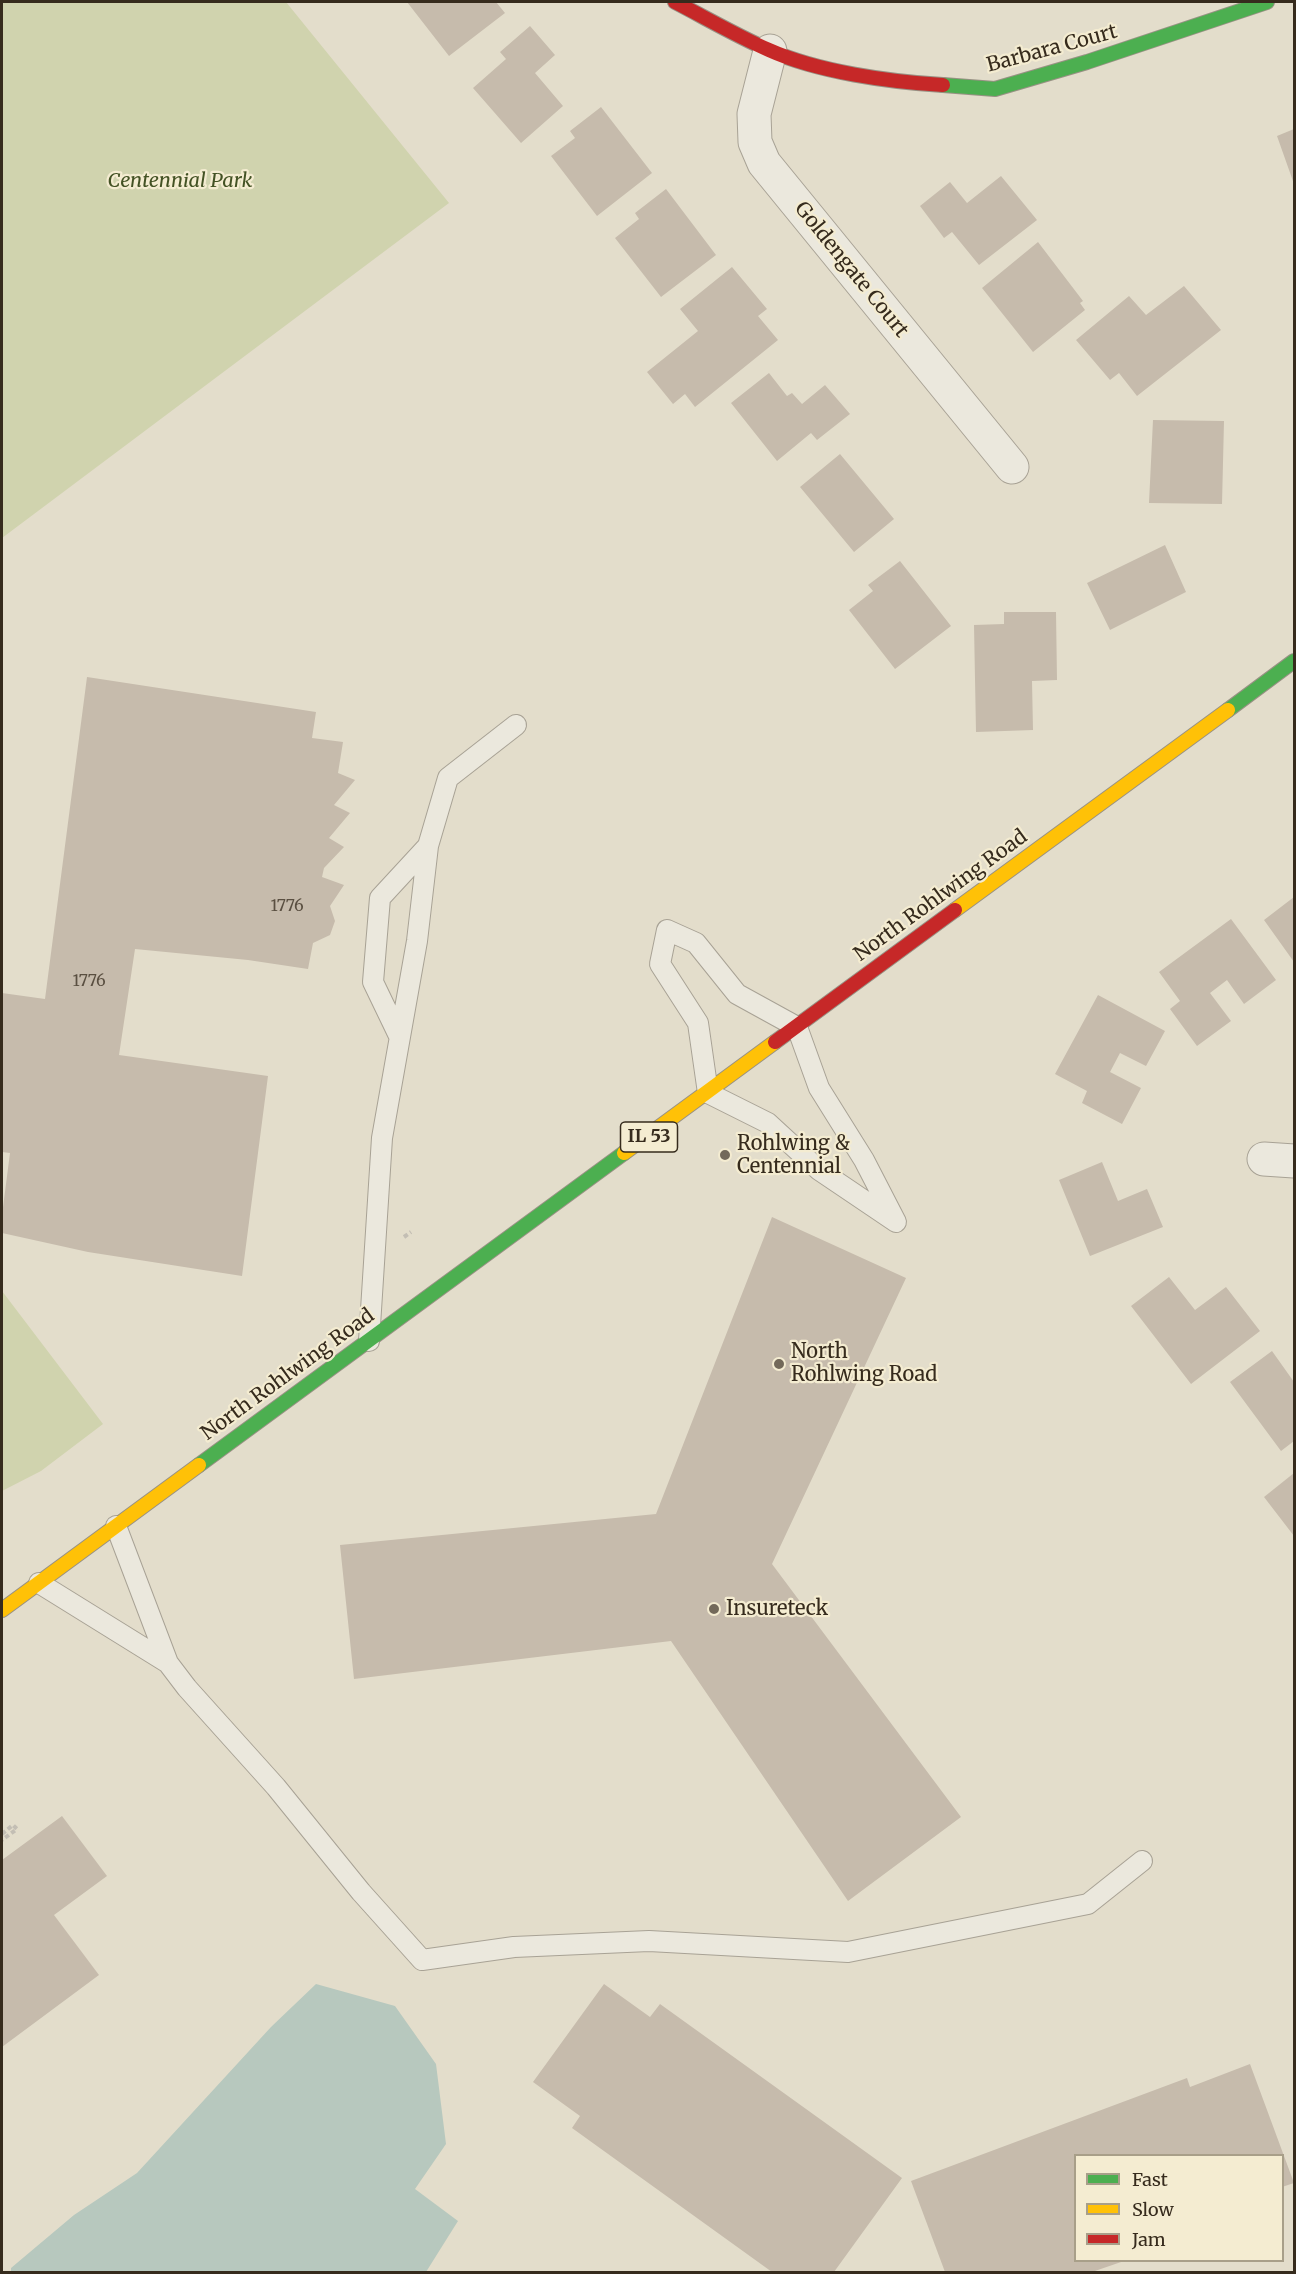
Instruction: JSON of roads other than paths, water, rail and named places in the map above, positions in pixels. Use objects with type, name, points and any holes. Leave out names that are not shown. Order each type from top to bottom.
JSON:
[{"type":"main road","name":"Barbara Court","points":[[675,2],[770,51],[831,70],[910,83],[995,88],[1087,62],[1268,2]]},
{"type":"main road","name":"North Rohlwing Road","points":[[2,1610],[1294,661]]},
{"type":"street","name":"Goldengate Court","points":[[770,51],[754,114],[755,141],[764,163],[1012,467]]},
{"type":"lane","points":[[369,1341],[382,1138],[417,941],[428,846],[448,778],[516,725]]},
{"type":"lane","points":[[399,1036],[373,982],[380,898],[428,846]]},
{"type":"lane","points":[[667,930],[696,943],[737,994],[797,1027],[819,1088],[864,1160],[896,1222],[819,1170],[768,1123],[708,1093],[698,1023],[660,964],[667,930]]},
{"type":"lane","points":[[116,1526],[168,1664],[276,1786],[361,1892],[422,1960],[514,1947],[649,1941],[848,1952],[1088,1904],[1142,1861]]},
{"type":"lane","points":[[39,1582],[168,1664]]},
{"type":"place","name":"Rohlwing & Centennial","points":[[725,1155]]},
{"type":"place","name":"North Rohlwing Road","points":[[779,1364]]},
{"type":"place","name":"Insureteck","points":[[714,1609]]},
{"type":"park label","name":"Centennial Park","points":[[180,181]]}]
